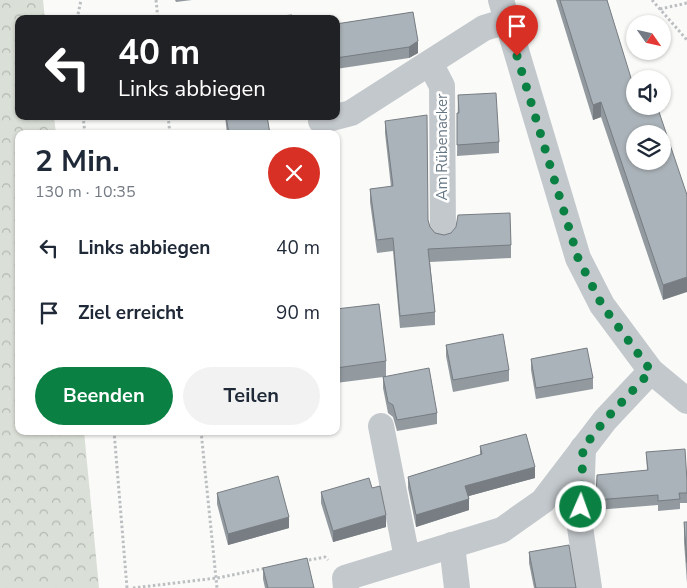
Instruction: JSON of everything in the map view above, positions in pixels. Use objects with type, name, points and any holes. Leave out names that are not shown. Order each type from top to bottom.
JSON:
[{"type":"street","points":[[340,117],[351,114],[430,64],[484,28],[504,11],[578,258],[602,305],[651,371],[687,401]]},
{"type":"street","name":"Am Rübenacker","points":[[430,64],[442,86],[443,233]]},
{"type":"street","points":[[319,124],[332,120]]},
{"type":"street","points":[[345,583],[408,558],[502,530],[543,500],[605,420],[651,371]]},
{"type":"street","points":[[381,426],[408,558]]},
{"type":"street","points":[[583,448],[580,526],[589,588]]},
{"type":"street","points":[[452,545],[457,588]]},
{"type":"path","points":[[78,15],[81,0]]},
{"type":"path","points":[[156,0],[158,15]]},
{"type":"path","points":[[652,0],[687,40]]},
{"type":"path","points":[[659,9],[687,3]]},
{"type":"path","points":[[114,435],[127,588]]},
{"type":"path","points":[[201,435],[216,588]]},
{"type":"path","points":[[296,562],[325,557],[345,583]]},
{"type":"path","points":[[133,588],[216,578],[268,568]]},
{"type":"green space","points":[[0,0],[43,0],[45,15],[15,15],[15,120],[54,120],[56,130],[15,130],[15,435],[84,435],[99,588],[0,588]]},
{"type":"building","points":[[560,0],[607,0],[629,70],[626,70],[626,115],[660,115],[663,125],[626,125],[626,170],[671,170],[671,148],[687,195],[687,277],[663,285],[601,102],[593,105]]},
{"type":"building","points":[[413,12],[418,41],[409,47],[340,57],[340,23]]},
{"type":"building","points":[[496,93],[499,142],[457,145],[458,95]]},
{"type":"building","points":[[427,115],[428,220],[430,227],[435,233],[444,235],[451,233],[456,227],[458,215],[510,213],[511,245],[428,249],[435,312],[400,316],[393,238],[377,240],[370,189],[393,186],[385,121]]},
{"type":"building","points":[[227,120],[268,120],[269,130],[228,130]]},
{"type":"building","points":[[379,304],[386,361],[340,367],[340,309]]},
{"type":"building","points":[[503,334],[509,370],[453,380],[446,345]]},
{"type":"building","points":[[587,348],[593,378],[536,388],[531,359]]},
{"type":"building","points":[[429,368],[437,413],[397,420],[393,405],[388,402],[383,377]]},
{"type":"building","points":[[526,434],[535,467],[465,486],[469,499],[416,515],[408,477],[482,454],[480,446]]},
{"type":"building","points":[[685,449],[687,493],[679,493],[680,499],[658,501],[658,495],[596,500],[597,475],[648,470],[646,452]]},
{"type":"building","points":[[278,476],[289,517],[228,534],[217,493]]},
{"type":"building","points":[[369,478],[372,488],[380,486],[386,515],[333,531],[321,492]]},
{"type":"building","points":[[684,522],[687,522],[687,563]]},
{"type":"building","points":[[569,545],[576,588],[536,588],[529,552]]},
{"type":"building","points":[[307,558],[314,588],[268,588],[263,568]]},
{"type":"route","points":[[517,56],[578,258],[602,305],[651,371],[605,420],[583,448],[581,507]]}]
